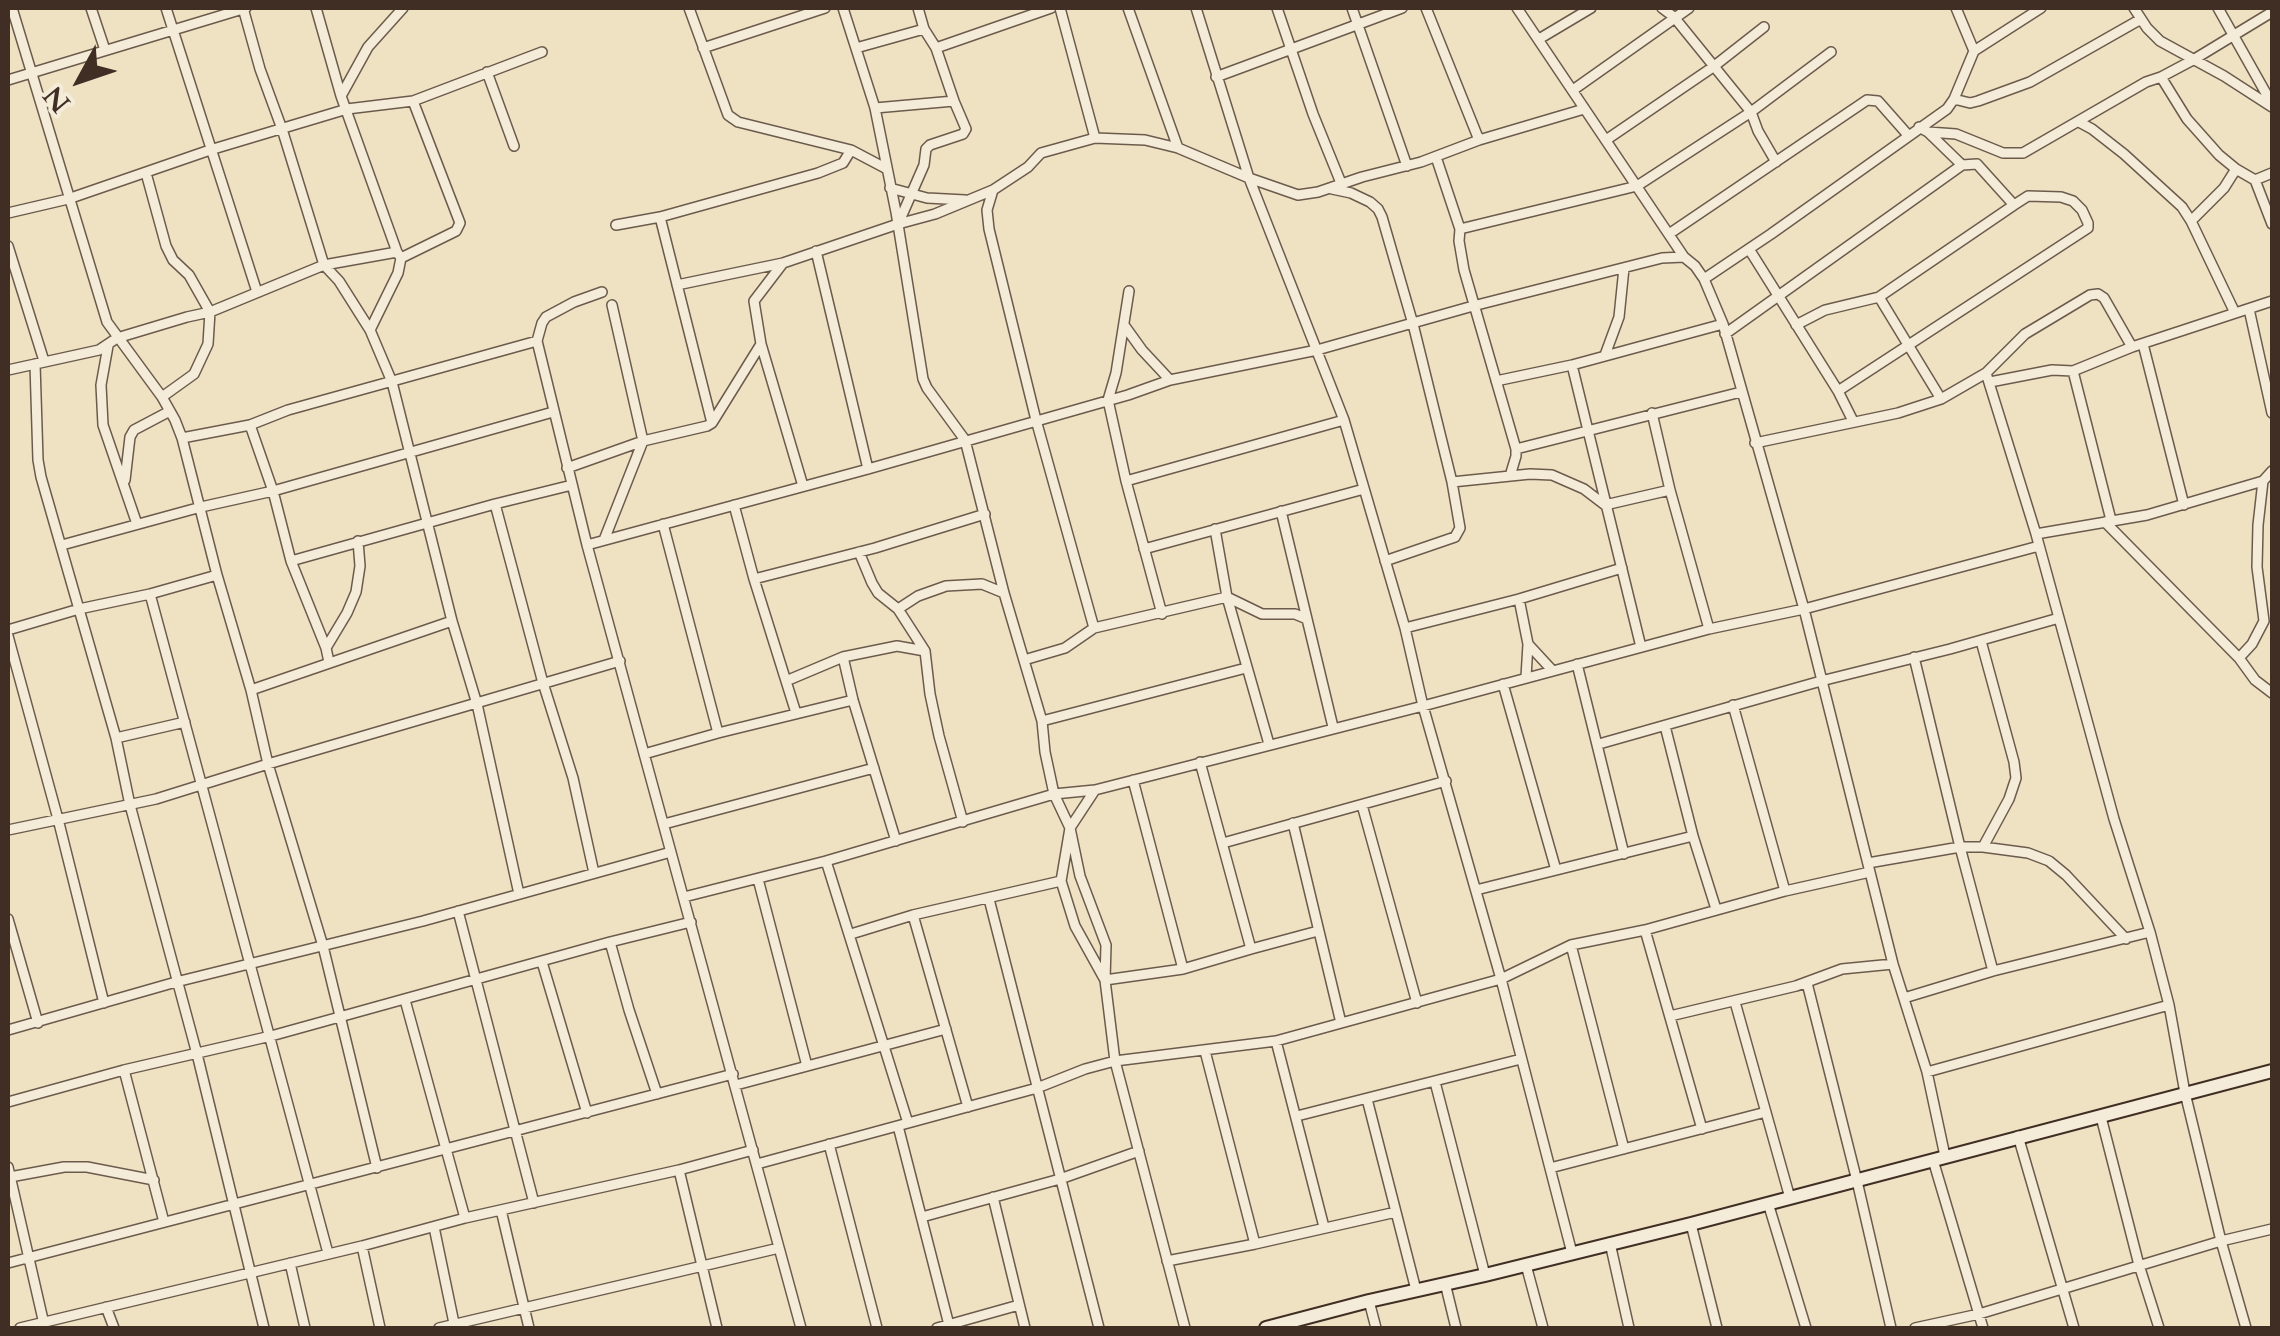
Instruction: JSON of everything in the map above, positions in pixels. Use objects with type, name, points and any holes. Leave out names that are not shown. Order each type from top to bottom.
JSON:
[{"type":"street","points":[[12,8],[107,322],[162,397],[182,438],[268,764],[323,946],[377,1168]]},
{"type":"street","points":[[92,8],[105,50]]},
{"type":"street","points":[[166,8],[257,292]]},
{"type":"street","points":[[8,80],[245,8],[260,69],[324,265],[339,281],[370,330],[392,382],[477,704],[519,894]]},
{"type":"street","points":[[316,8],[342,96],[399,255],[398,273],[370,330]]},
{"type":"street","points":[[342,96],[368,47],[404,8]]},
{"type":"street","points":[[688,8],[728,115],[738,122],[851,150],[887,169]]},
{"type":"street","points":[[703,48],[825,8]]},
{"type":"street","points":[[843,8],[875,108],[923,378],[926,388],[964,440],[1042,721],[1054,794],[1070,828],[1080,876],[1106,945],[1105,980],[1115,1061],[1185,1328]]},
{"type":"street","points":[[898,224],[924,166],[926,150],[930,145],[963,134],[966,129],[918,8]]},
{"type":"street","points":[[936,48],[1052,8]]},
{"type":"street","points":[[1060,8],[1095,138]]},
{"type":"street","points":[[1128,8],[1178,148]]},
{"type":"street","points":[[1196,8],[1248,178],[1344,420],[1501,979],[1572,1253]]},
{"type":"street","points":[[1277,8],[1341,184]]},
{"type":"street","points":[[1352,8],[1406,166]]},
{"type":"street","points":[[1216,76],[1402,8]]},
{"type":"street","points":[[1426,8],[1479,140]]},
{"type":"street","points":[[1517,8],[1684,257],[1704,279],[1724,329],[1804,609],[1893,964],[1927,1072],[1939,1158],[1983,1328]]},
{"type":"street","points":[[1540,40],[1591,8]]},
{"type":"street","points":[[1662,8],[1674,17],[1751,112],[1776,162]]},
{"type":"street","points":[[1573,90],[1690,8]]},
{"type":"street","points":[[1956,8],[1974,51]]},
{"type":"street","points":[[1924,130],[1954,98],[1974,51],[2041,8]]},
{"type":"street","points":[[2134,8],[2160,41],[2271,99]]},
{"type":"street","points":[[2218,8],[2271,99]]},
{"type":"street","points":[[1704,279],[1908,135],[1924,130],[1956,134],[2012,154],[2023,153],[2272,12]]},
{"type":"street","points":[[1954,98],[1970,103],[2030,82],[2141,19]]},
{"type":"street","points":[[1606,140],[1764,27]]},
{"type":"street","points":[[856,48],[924,29]]},
{"type":"street","points":[[8,213],[68,199],[210,150],[347,109],[412,101],[542,52]]},
{"type":"street","points":[[1460,229],[1637,186],[1751,112],[1831,52]]},
{"type":"street","points":[[487,72],[514,146]]},
{"type":"street","points":[[2161,77],[2202,137],[2236,169],[2255,180],[2272,224]]},
{"type":"street","points":[[1669,234],[1867,100],[1878,101],[1908,135]]},
{"type":"street","points":[[8,370],[108,346],[117,338],[210,312],[324,265],[399,255],[456,231],[460,224],[412,101]]},
{"type":"street","points":[[875,108],[954,101]]},
{"type":"street","points":[[677,285],[784,264],[935,214],[993,190],[1040,153],[1095,138],[1145,140],[1178,148],[1298,195],[1436,157],[1584,109]]},
{"type":"street","points":[[2079,122],[2092,128],[2153,178],[2182,207],[2235,314]]},
{"type":"street","points":[[1924,130],[1962,165]]},
{"type":"street","points":[[616,226],[836,167],[851,150]]},
{"type":"street","points":[[1436,157],[1460,229],[1462,260],[1516,449],[1510,476]]},
{"type":"street","points":[[1496,381],[1724,329],[1778,297],[1962,165],[1977,164],[2014,205]]},
{"type":"street","points":[[2192,221],[2224,188],[2236,169]]},
{"type":"street","points":[[146,173],[172,260],[189,275],[210,312],[208,344],[194,374],[162,397]]},
{"type":"street","points":[[2255,180],[2272,173]]},
{"type":"street","points":[[890,188],[927,198],[968,201]]},
{"type":"street","points":[[1330,188],[1350,193],[1378,209],[1413,324],[1460,528],[1458,534],[1385,561]]},
{"type":"street","points":[[993,190],[986,220],[1094,628]]},
{"type":"street","points":[[1796,325],[1825,310],[1879,297],[2028,196],[2061,197],[2082,210],[2088,228],[1838,391]]},
{"type":"street","points":[[660,217],[712,423]]},
{"type":"street","points":[[8,246],[39,362],[38,460],[116,738],[264,1328]]},
{"type":"street","points":[[1749,249],[1838,391],[1852,421]]},
{"type":"street","points":[[816,251],[868,469]]},
{"type":"street","points":[[588,545],[868,469],[1170,380],[1317,350],[1662,258],[1684,257]]},
{"type":"street","points":[[784,264],[754,301],[762,344],[803,486]]},
{"type":"street","points":[[1605,355],[1618,317],[1624,268]]},
{"type":"street","points":[[602,292],[546,317],[537,341],[588,545],[801,1328]]},
{"type":"street","points":[[1128,292],[1116,374],[1108,400],[1162,614]]},
{"type":"street","points":[[1988,378],[2025,334],[2098,294],[2138,345],[2184,505]]},
{"type":"street","points":[[1879,297],[1941,398]]},
{"type":"street","points":[[1755,443],[1898,413],[1988,378],[2052,370],[2073,372],[2138,345],[2272,301]]},
{"type":"street","points":[[604,540],[643,441],[612,304]]},
{"type":"street","points":[[2249,309],[2272,413]]},
{"type":"street","points":[[1124,325],[1170,380]]},
{"type":"street","points":[[182,438],[250,424],[537,341]]},
{"type":"street","points":[[568,468],[643,441],[712,423],[762,344]]},
{"type":"street","points":[[108,346],[101,385],[103,425],[137,524]]},
{"type":"street","points":[[1572,365],[1641,647]]},
{"type":"street","points":[[2073,372],[2108,521],[2239,658],[2255,680],[2272,692]]},
{"type":"street","points":[[1988,378],[2036,534],[2114,820],[2150,932],[2220,1241],[2246,1328]]},
{"type":"street","points":[[1516,449],[1741,392]]},
{"type":"street","points":[[124,484],[134,430],[170,411]]},
{"type":"street","points":[[62,545],[273,491],[553,412]]},
{"type":"street","points":[[1652,413],[1709,628]]},
{"type":"street","points":[[1126,482],[1344,420]]},
{"type":"street","points":[[250,424],[291,560],[329,662]]},
{"type":"street","points":[[2036,534],[2147,515],[2263,481],[2272,471]]},
{"type":"street","points":[[1452,482],[1552,475],[1584,488],[1605,506]]},
{"type":"street","points":[[2239,658],[2264,621],[2257,567],[2263,481]]},
{"type":"street","points":[[291,560],[572,484]]},
{"type":"street","points":[[1144,548],[1364,489]]},
{"type":"street","points":[[1605,506],[1670,490]]},
{"type":"street","points":[[495,504],[573,778],[594,873]]},
{"type":"street","points":[[734,506],[796,712]]},
{"type":"street","points":[[1281,511],[1334,727]]},
{"type":"street","points":[[754,580],[985,514]]},
{"type":"street","points":[[663,524],[718,733]]},
{"type":"street","points":[[1215,528],[1228,598],[1269,744]]},
{"type":"street","points":[[326,648],[356,592],[358,542]]},
{"type":"street","points":[[684,897],[1054,794],[1095,790],[1709,628],[1804,609],[2039,546]]},
{"type":"street","points":[[859,552],[878,593],[898,610],[924,651],[936,722],[963,822]]},
{"type":"street","points":[[1404,628],[1622,568]]},
{"type":"street","points":[[104,1002],[8,633],[79,609],[217,574]]},
{"type":"street","points":[[898,610],[932,589],[946,586],[982,584],[1004,593]]},
{"type":"street","points":[[150,594],[328,1253]]},
{"type":"street","points":[[1024,660],[1065,648],[1094,628],[1228,598],[1262,614],[1294,614],[1308,620]]},
{"type":"street","points":[[1519,599],[1528,644],[1526,677]]},
{"type":"street","points":[[1598,744],[2058,618]]},
{"type":"street","points":[[251,690],[452,621]]},
{"type":"street","points":[[1981,640],[2016,778],[2010,799],[1983,847]]},
{"type":"street","points":[[1528,644],[1552,670]]},
{"type":"street","points":[[786,681],[843,657],[897,646],[924,651]]},
{"type":"street","points":[[843,657],[896,841]]},
{"type":"street","points":[[1914,657],[1993,971]]},
{"type":"street","points":[[8,830],[201,786],[620,661]]},
{"type":"street","points":[[1577,664],[1624,854]]},
{"type":"street","points":[[1042,721],[1246,668]]},
{"type":"street","points":[[1504,684],[1556,870]]},
{"type":"street","points":[[644,754],[853,700]]},
{"type":"street","points":[[1733,705],[1786,890]]},
{"type":"street","points":[[116,738],[185,722]]},
{"type":"street","points":[[1664,726],[1716,909]]},
{"type":"street","points":[[1200,762],[1251,949]]},
{"type":"street","points":[[664,824],[874,768]]},
{"type":"street","points":[[1134,780],[1183,969]]},
{"type":"street","points":[[1223,843],[1446,782]]},
{"type":"street","points":[[1095,790],[1070,828],[1060,881],[1074,926],[1105,980]]},
{"type":"street","points":[[1362,805],[1417,1003]]},
{"type":"street","points":[[1293,823],[1341,1023]]},
{"type":"street","points":[[1476,890],[1693,836]]},
{"type":"street","points":[[757,1164],[1037,1088],[1115,1061],[1276,1040],[1417,1003],[1501,979],[1572,945],[1645,930],[1960,847],[2028,852],[2049,861],[2126,939]]},
{"type":"street","points":[[8,1030],[671,852]]},
{"type":"street","points":[[826,860],[884,1045],[950,1325]]},
{"type":"street","points":[[758,878],[807,1066]]},
{"type":"street","points":[[851,934],[913,915],[1060,881]]},
{"type":"street","points":[[989,899],[1099,1328]]},
{"type":"street","points":[[458,911],[534,1203]]},
{"type":"street","points":[[913,915],[968,1107]]},
{"type":"street","points":[[8,919],[38,1022]]},
{"type":"street","points":[[8,1102],[271,1036],[691,922]]},
{"type":"street","points":[[1645,930],[1702,1128]]},
{"type":"street","points":[[1105,980],[1183,969],[1318,931]]},
{"type":"street","points":[[1904,998],[1993,971],[2150,932]]},
{"type":"street","points":[[610,942],[628,1010],[658,1094]]},
{"type":"street","points":[[1572,945],[1624,1149]]},
{"type":"street","points":[[542,962],[586,1114]]},
{"type":"street","points":[[1670,1016],[1806,983],[1842,968],[1893,964]]},
{"type":"street","points":[[1806,983],[1858,1181],[1891,1328]]},
{"type":"street","points":[[405,1000],[465,1218]]},
{"type":"street","points":[[1735,1002],[1790,1198]]},
{"type":"street","points":[[1927,1072],[2169,1006]]},
{"type":"street","points":[[8,1264],[658,1094],[807,1066],[946,1029]]},
{"type":"street","points":[[1276,1040],[1324,1226]]},
{"type":"street","points":[[1205,1051],[1255,1244]]},
{"type":"street","points":[[1297,1116],[1521,1059]]},
{"type":"street","points":[[124,1070],[164,1222]]},
{"type":"street","points":[[1266,1328],[1304,1324],[1369,1301],[1691,1224],[2272,1071]]},
{"type":"street","points":[[1434,1082],[1485,1275]]},
{"type":"street","points":[[1367,1099],[1416,1290]]},
{"type":"street","points":[[1550,1168],[1766,1112]]},
{"type":"street","points":[[2101,1117],[2159,1328]]},
{"type":"street","points":[[2018,1136],[2074,1328]]},
{"type":"street","points":[[829,1144],[878,1328]]},
{"type":"street","points":[[20,1328],[753,1150]]},
{"type":"street","points":[[922,1216],[1060,1179],[1139,1152]]},
{"type":"street","points":[[44,1324],[9,1172],[88,1167],[154,1180]]},
{"type":"street","points":[[679,1170],[717,1328]]},
{"type":"street","points":[[992,1198],[1025,1328]]},
{"type":"street","points":[[1768,1203],[1806,1328]]},
{"type":"street","points":[[502,1210],[528,1328]]},
{"type":"street","points":[[1167,1261],[1396,1212]]},
{"type":"street","points":[[1691,1224],[1718,1328]]},
{"type":"street","points":[[434,1227],[454,1327]]},
{"type":"street","points":[[1915,1328],[1979,1314],[2220,1241],[2272,1230]]},
{"type":"street","points":[[1610,1243],[1629,1328]]},
{"type":"street","points":[[362,1246],[380,1328]]},
{"type":"street","points":[[439,1328],[780,1248]]},
{"type":"street","points":[[290,1263],[305,1328]]},
{"type":"street","points":[[1526,1265],[1543,1328]]},
{"type":"street","points":[[1445,1284],[1456,1328]]},
{"type":"street","points":[[1369,1301],[1376,1328]]},
{"type":"street","points":[[937,1328],[1020,1305]]},
{"type":"street","points":[[106,1307],[114,1328]]}]
